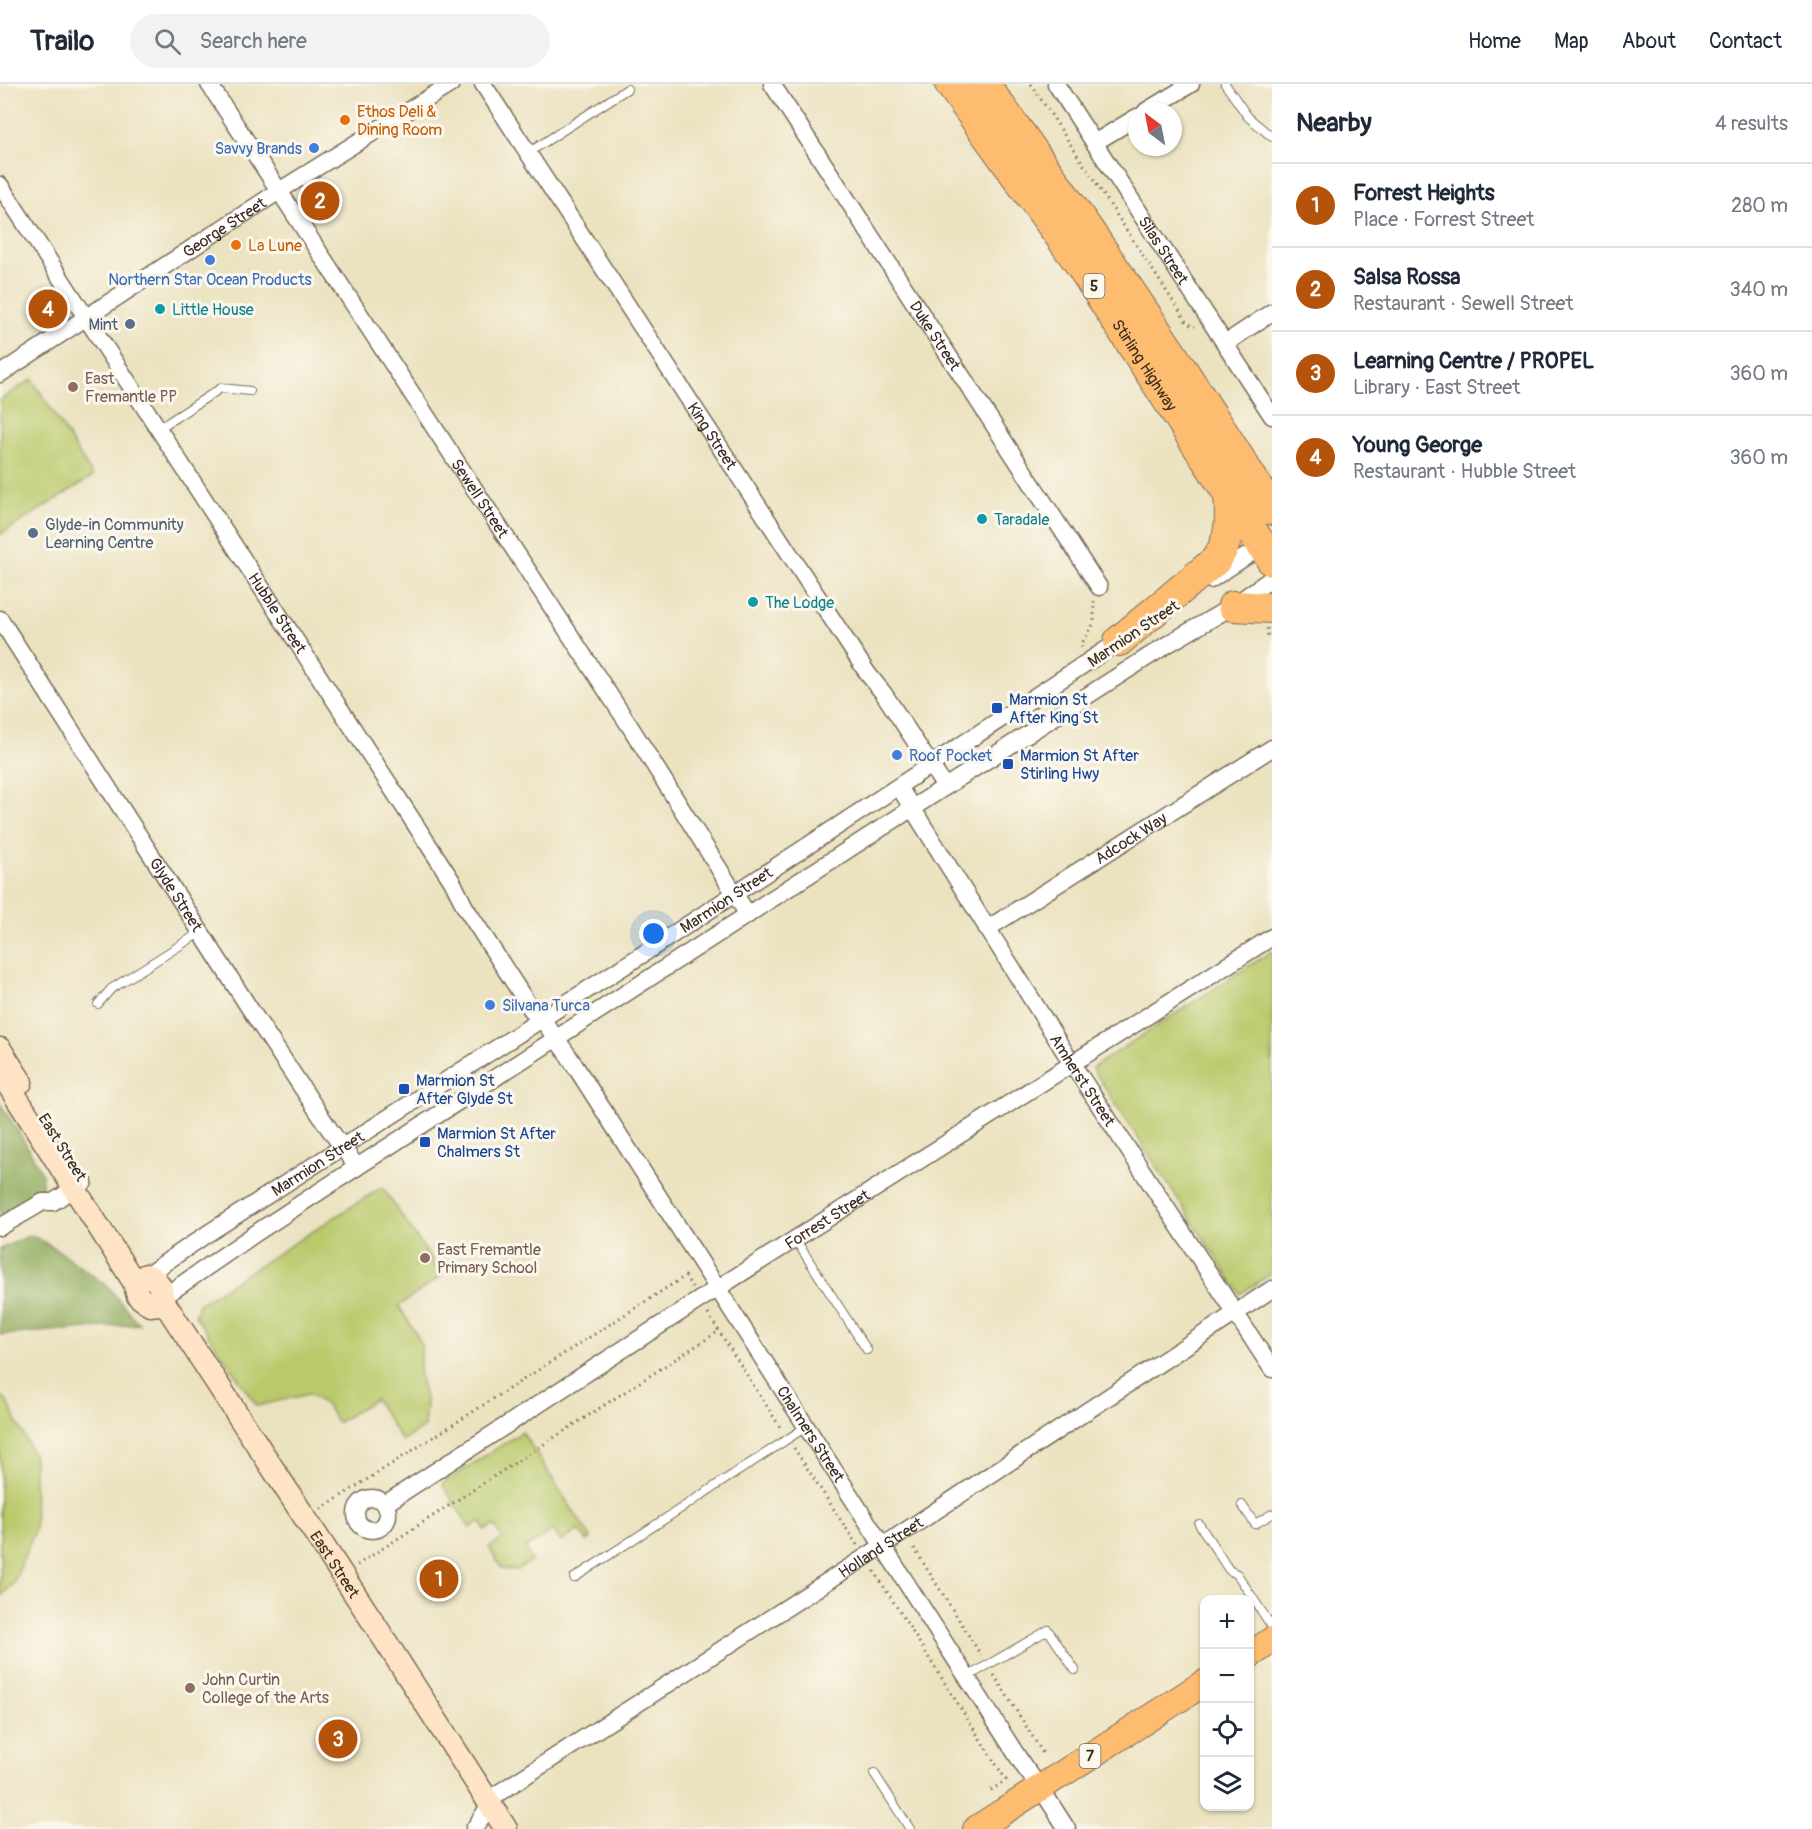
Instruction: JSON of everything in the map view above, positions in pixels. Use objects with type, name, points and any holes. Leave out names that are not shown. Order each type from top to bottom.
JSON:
[{"type":"highway","name":"Stirling Highway","points":[[950,84],[1079,263],[1229,495],[1269,549]]},
{"type":"highway","name":"Stirling Highway","points":[[984,84],[1055,180],[1139,304],[1272,510]]},
{"type":"highway","points":[[1139,304],[1162,325],[1263,475],[1272,484]]},
{"type":"highway","points":[[1119,641],[1216,560],[1229,537],[1231,519],[1229,495]]},
{"type":"highway","points":[[1233,606],[1272,608]]},
{"type":"main road","points":[[1254,1652],[1272,1640]]},
{"type":"main road","name":"7","points":[[976,1829],[1200,1686]]},
{"type":"street","name":"Sewell Street","points":[[209,84],[631,728],[748,915]]},
{"type":"street","name":"George Street","points":[[0,374],[279,191],[451,84]]},
{"type":"street","name":"King Street","points":[[483,84],[862,664],[945,787]]},
{"type":"street","name":"Duke Street","points":[[772,84],[1098,587]]},
{"type":"street","name":"Silas Street","points":[[1056,84],[1272,416]]},
{"type":"street","points":[[1161,102],[1191,84]]},
{"type":"street","points":[[1094,143],[1128,122]]},
{"type":"street","name":"Hubble Street","points":[[0,185],[452,881],[465,907],[533,1012],[542,1019],[556,1039]]},
{"type":"street","points":[[1226,343],[1272,312]]},
{"type":"street","name":"Marmion Street","points":[[143,1277],[899,787],[1119,641],[1269,549]]},
{"type":"street","name":"Marmion Street","points":[[159,1301],[259,1231],[357,1167],[1168,644],[1233,606],[1272,578]]},
{"type":"street","name":"Glyde Street","points":[[0,620],[323,1120],[357,1167]]},
{"type":"street","name":"Adcock Way","points":[[987,929],[1272,747]]},
{"type":"street","name":"Amherst Street","points":[[899,787],[1071,1062],[1272,1369]]},
{"type":"street","name":"Forrest Street","points":[[385,1504],[1071,1062],[1272,937]]},
{"type":"street","name":"Chalmers Street","points":[[556,1039],[884,1545],[1025,1768],[1067,1829]]},
{"type":"street","name":"East Street","points":[[0,1049],[76,1181]]},
{"type":"street","name":"East Street","points":[[0,1072],[143,1277],[138,1296],[145,1303],[159,1301],[485,1820],[506,1829]]},
{"type":"street","points":[[0,1227],[43,1202],[48,1194],[76,1181]]},
{"type":"street","name":"Holland Street","points":[[485,1820],[497,1794],[884,1545],[1272,1289]]},
{"type":"lane","points":[[1225,84],[1248,117],[1272,138]]},
{"type":"lane","points":[[528,153],[627,89]]},
{"type":"lane","points":[[158,429],[221,388],[250,391]]},
{"type":"lane","points":[[98,1004],[111,989],[201,932]]},
{"type":"lane","points":[[795,1239],[867,1350]]},
{"type":"lane","points":[[574,1578],[806,1427]]},
{"type":"lane","points":[[1242,1505],[1255,1524],[1272,1514]]},
{"type":"lane","points":[[1199,1524],[1229,1570],[1237,1574],[1272,1627]]},
{"type":"lane","points":[[968,1677],[1048,1630],[1075,1670]]},
{"type":"lane","points":[[874,1773],[910,1829]]},
{"type":"path","points":[[1031,84],[1186,321],[1193,327],[1209,317]]},
{"type":"path","points":[[325,1518],[320,1510],[701,1265]]},
{"type":"path","points":[[685,1276],[694,1292]]},
{"type":"path","points":[[356,1565],[719,1331]]},
{"type":"path","points":[[914,1548],[1044,1755]]},
{"type":"path","points":[[1006,1780],[1013,1776]]},
{"type":"green space","points":[[32,379],[93,476],[0,535],[0,400]]},
{"type":"green space","points":[[1272,951],[1272,1273],[1240,1294],[1092,1068]]},
{"type":"green space","points":[[0,1103],[42,1173],[42,1190],[0,1215]]},
{"type":"green space","points":[[382,1187],[442,1275],[399,1306],[422,1344],[419,1371],[426,1403],[424,1427],[402,1441],[375,1399],[337,1423],[327,1406],[309,1394],[257,1406],[195,1316],[199,1304]]},
{"type":"green space","points":[[31,1235],[56,1249],[107,1286],[139,1324],[0,1335],[0,1249]]},
{"type":"green space","points":[[0,1395],[8,1403],[34,1457],[35,1529],[14,1583],[0,1597]]},
{"type":"green space","points":[[522,1432],[591,1538],[587,1541],[579,1530],[561,1542],[553,1530],[525,1549],[532,1560],[517,1570],[502,1569],[489,1548],[502,1539],[494,1525],[485,1530],[480,1521],[470,1528],[442,1484]]},
{"type":"place","name":"Ethos Deli & Dining Room","points":[[345,120]]},
{"type":"place","name":"Savvy Brands","points":[[314,148]]},
{"type":"place","name":"Salsa Rossa","points":[[320,201]]},
{"type":"place","name":"La Lune","points":[[236,245]]},
{"type":"place","name":"Northern Star Ocean Products","points":[[210,260]]},
{"type":"place","name":"Young George","points":[[48,309]]},
{"type":"place","name":"Little House","points":[[160,309]]},
{"type":"place","name":"Mint","points":[[130,324]]},
{"type":"place","name":"East Fremantle PP","points":[[73,387]]},
{"type":"place","name":"Taradale","points":[[982,519]]},
{"type":"place","name":"Glyde-in Community Learning Centre","points":[[33,533]]},
{"type":"place","name":"The Lodge","points":[[753,602]]},
{"type":"place","name":"Marmion St After King St","points":[[997,708]]},
{"type":"place","name":"Roof Pocket","points":[[897,755]]},
{"type":"place","name":"Marmion St After Stirling Hwy","points":[[1008,764]]},
{"type":"place","name":"Silvana Turca","points":[[490,1005]]},
{"type":"place","name":"Marmion St After Glyde St","points":[[404,1089]]},
{"type":"place","name":"Marmion St After Chalmers St","points":[[425,1142]]},
{"type":"place","name":"East Fremantle Primary School","points":[[425,1258]]},
{"type":"place","name":"Forrest Heights","points":[[439,1579]]},
{"type":"place","name":"John Curtin College of the Arts","points":[[190,1688]]},
{"type":"place","name":"Learning Centre / PROPEL","points":[[338,1739]]}]
